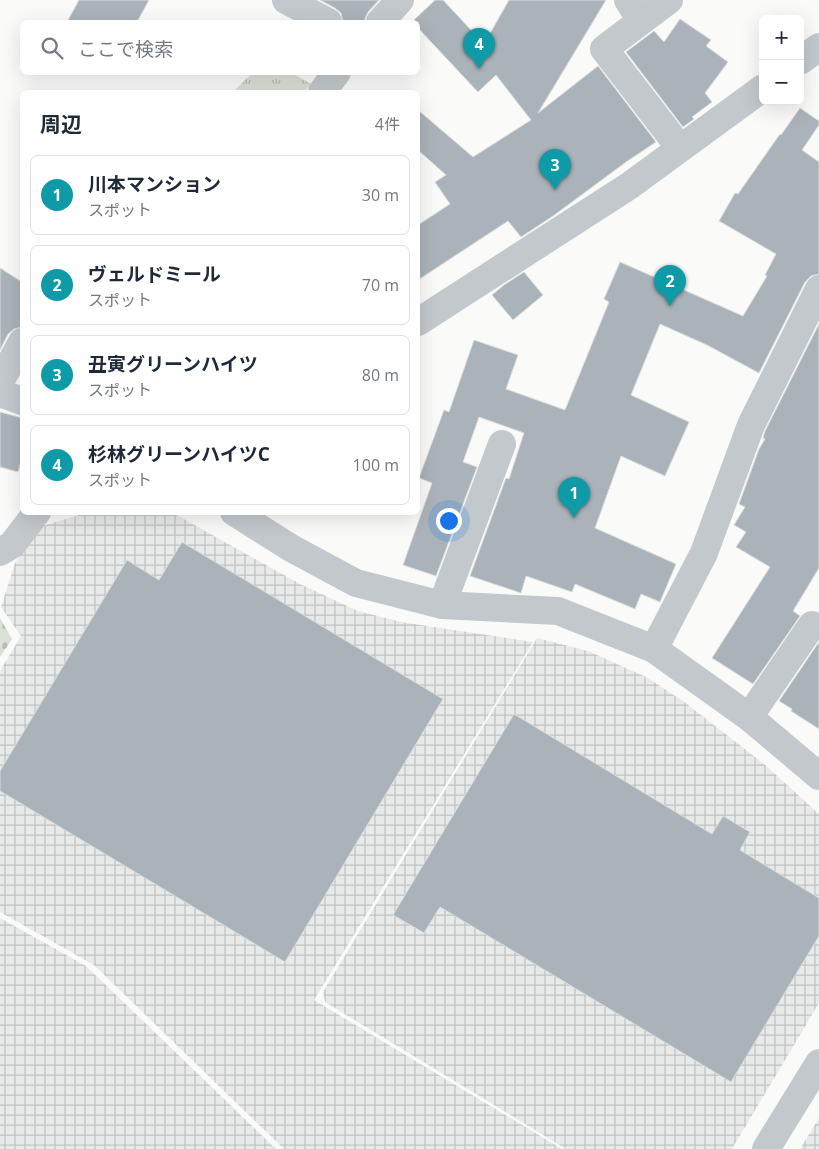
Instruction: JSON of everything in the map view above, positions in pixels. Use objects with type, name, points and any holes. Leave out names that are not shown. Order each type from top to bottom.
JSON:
[{"type":"street","points":[[286,0],[324,20]]},
{"type":"street","points":[[382,20],[400,0]]},
{"type":"street","points":[[669,0],[634,11],[604,49],[680,148]]},
{"type":"street","points":[[801,60],[819,47]]},
{"type":"street","points":[[324,90],[335,75]]},
{"type":"street","points":[[420,321],[629,186],[759,91]]},
{"type":"street","points":[[654,648],[704,553],[751,425],[819,289]]},
{"type":"street","points":[[0,382],[20,346]]},
{"type":"street","points":[[0,393],[20,401]]},
{"type":"street","points":[[442,604],[502,444]]},
{"type":"street","points":[[0,552],[12,545],[35,515]]},
{"type":"street","points":[[239,515],[291,548],[356,583],[442,604],[558,611],[654,648],[749,716],[819,776]]},
{"type":"street","points":[[749,716],[812,625]]},
{"type":"street","points":[[766,1149],[819,1063]]},
{"type":"shaded area","points":[[79,515],[177,515],[300,584],[358,611],[401,622],[533,642],[314,1000],[562,1149],[284,1149],[94,965],[0,912],[0,671],[21,636],[1,607],[15,563],[42,526]]},
{"type":"shaded area","points":[[537,638],[588,651],[646,677],[683,701],[764,764],[819,814],[819,1003],[732,1149],[566,1149],[325,1002],[323,992]]},
{"type":"shaded area","points":[[0,918],[86,966],[276,1149],[0,1149]]},
{"type":"shaded area","points":[[819,1118],[819,1149],[800,1149]]},
{"type":"green space","points":[[250,75],[295,75],[311,84],[306,90],[235,90]]},
{"type":"green space","points":[[0,618],[12,639],[0,657]]},
{"type":"building","points":[[79,0],[149,0],[138,20],[68,20]]},
{"type":"building","points":[[320,0],[379,0],[368,12],[365,20],[343,20],[341,13]]},
{"type":"building","points":[[435,0],[443,0],[484,44],[509,0],[606,0],[538,113],[598,66],[656,142],[521,237],[508,221],[420,279],[420,224],[450,204],[435,182],[446,175],[420,152],[420,112],[473,157],[531,120],[496,75],[478,92],[420,30],[420,20],[414,20]]},
{"type":"building","points":[[680,19],[711,40],[706,46],[728,62],[705,93],[712,102],[692,117],[694,119],[683,127],[626,52],[654,31],[664,42]]},
{"type":"building","points":[[800,108],[819,121],[819,125],[802,150],[819,162],[819,274],[811,276],[805,282],[759,373],[707,345],[660,324],[631,395],[689,422],[665,476],[621,456],[595,528],[676,564],[660,602],[641,594],[635,609],[575,584],[572,592],[526,576],[521,593],[470,576],[506,478],[509,479],[524,433],[479,417],[463,462],[477,467],[436,576],[403,565],[432,483],[420,478],[420,475],[444,410],[449,412],[474,340],[518,355],[506,389],[565,410],[609,302],[604,299],[620,262],[743,316],[767,276],[765,275],[776,254],[719,221],[735,193],[738,194]]},
{"type":"building","points":[[0,268],[20,281],[20,328],[14,329],[8,334],[0,350]]},
{"type":"building","points":[[524,272],[543,295],[513,320],[492,295]]},
{"type":"building","points":[[819,324],[819,568],[793,611],[800,616],[753,684],[712,658],[770,567],[736,547],[746,532],[734,525],[745,507],[739,504],[759,449],[765,439],[763,438],[765,431]]},
{"type":"building","points":[[0,412],[20,417],[20,466],[18,472],[0,467]]},
{"type":"building","points":[[182,542],[443,699],[285,962],[0,791],[0,771],[127,560],[159,580]]},
{"type":"building","points":[[819,642],[819,729],[779,701]]},
{"type":"building","points":[[514,714],[712,834],[723,816],[750,832],[740,850],[819,898],[819,936],[731,1082],[440,907],[424,933],[393,915]]},
{"type":"place","name":"杉林グリーンハイツC","points":[[479,69]]},
{"type":"place","name":"丑寅グリーンハイツ","points":[[555,190]]},
{"type":"place","name":"ヴェルドミール","points":[[670,306]]},
{"type":"place","name":"川本マンション","points":[[574,518]]}]
